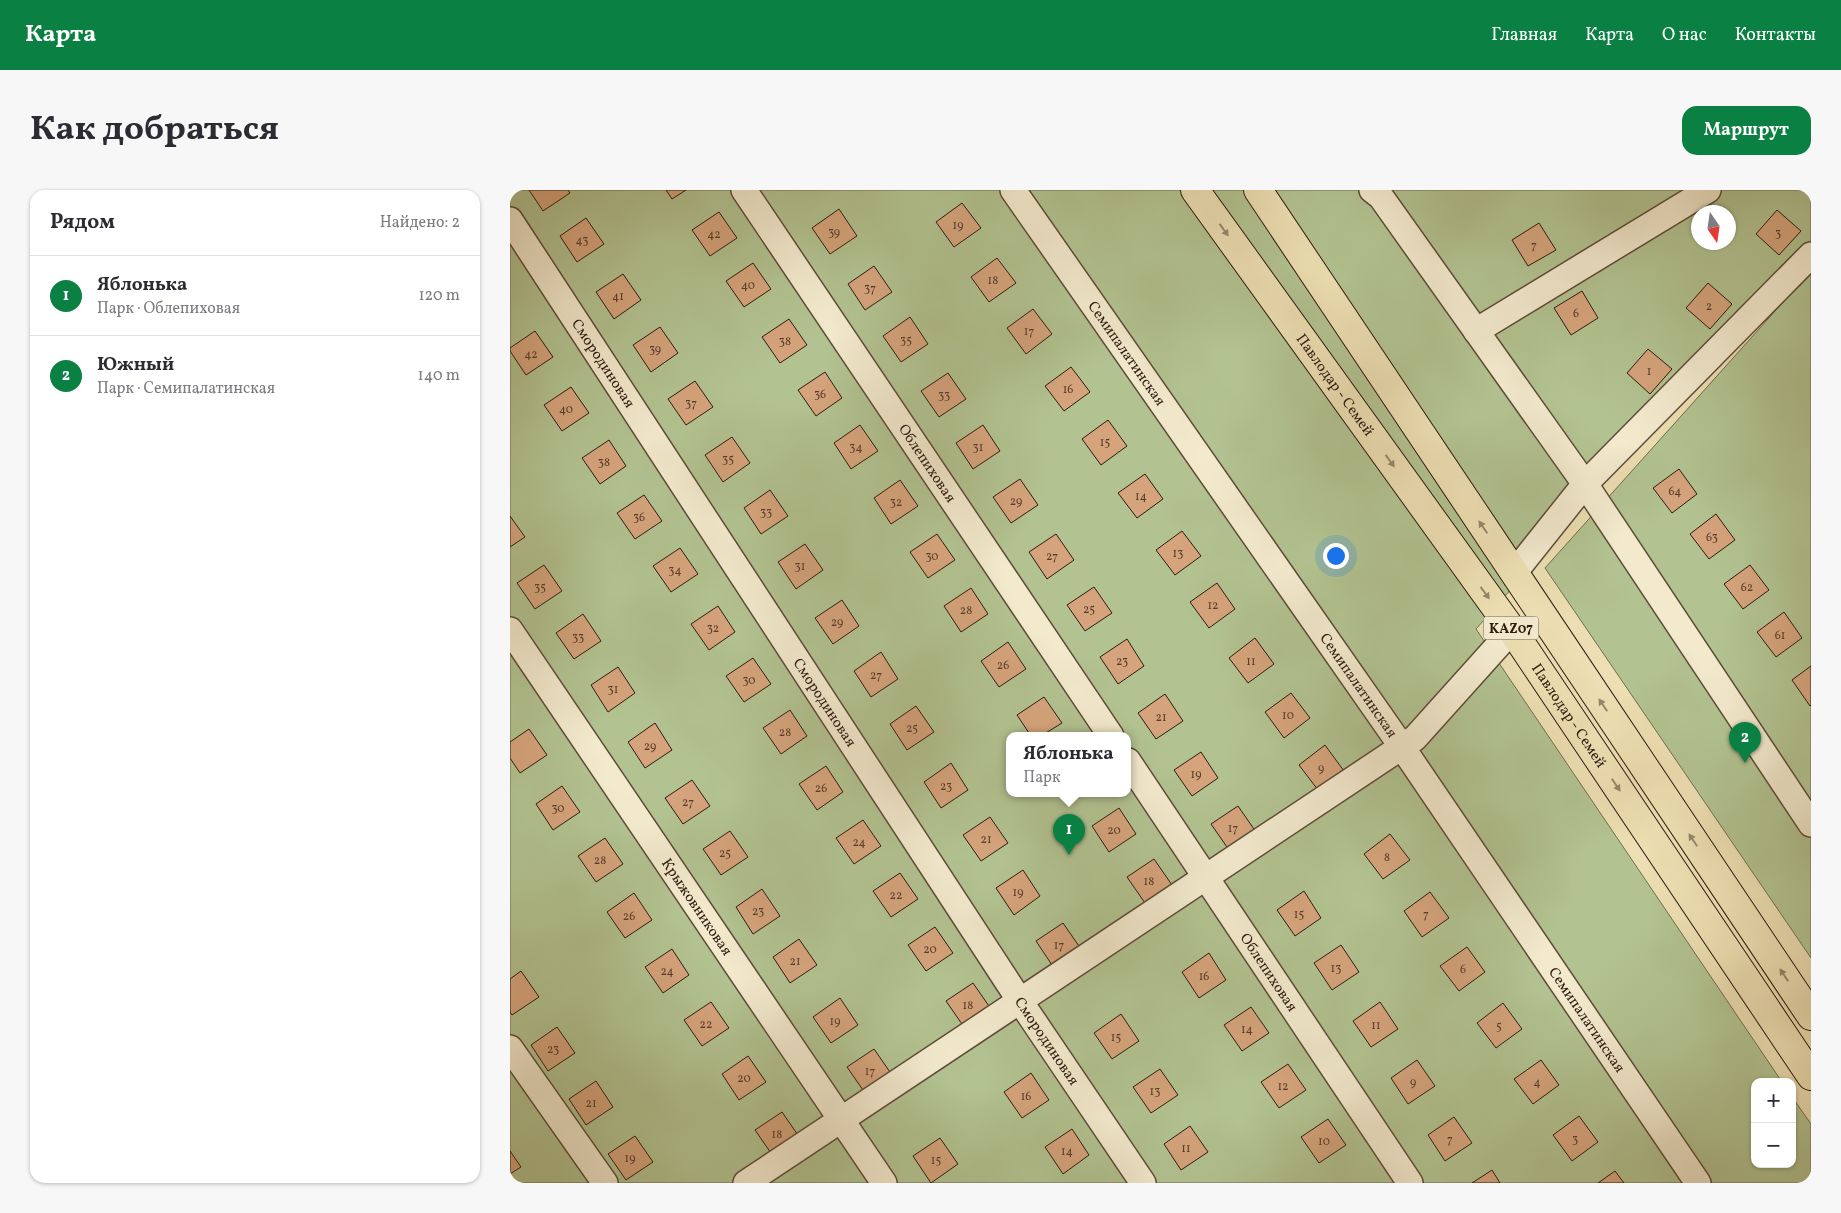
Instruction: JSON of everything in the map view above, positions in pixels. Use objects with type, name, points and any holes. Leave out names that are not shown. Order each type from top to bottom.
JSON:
[{"type":"highway","name":"Павлодар - Семей","points":[[1195,190],[1512,630],[1811,1076]]},
{"type":"highway","name":"KAZ07","points":[[1260,191],[1811,1016]]},
{"type":"street","name":"Облепиховая","points":[[744,190],[1108,732]]},
{"type":"street","name":"Семипалатинская","points":[[1013,190],[1402,747],[1698,1183]]},
{"type":"street","points":[[1476,332],[1708,190]]},
{"type":"street","points":[[1382,192],[1476,332],[1586,484],[1811,824]]},
{"type":"street","name":"Смородиновая","points":[[510,220],[1020,1001],[1143,1183]]},
{"type":"street","points":[[1514,572],[1586,484],[1811,255]]},
{"type":"street","name":"Крыжовниковая","points":[[510,630],[884,1183]]},
{"type":"street","points":[[746,1183],[1415,738],[1512,630]]},
{"type":"street","name":"Облепиховая","points":[[1131,766],[1410,1183]]},
{"type":"street","points":[[510,1048],[605,1183]]},
{"type":"green space","points":[[510,190],[1811,190],[1811,249],[1476,629],[1779,1078],[1751,1078],[1751,1168],[1796,1168],[1796,1103],[1811,1124],[1811,1183],[510,1183]]},
{"type":"green space","points":[[1811,271],[1811,958],[1545,568]]},
{"type":"building","points":[[529,190],[568,190],[570,193],[543,211]]},
{"type":"building","points":[[666,190],[686,190],[672,199]]},
{"type":"building","points":[[962,203],[981,228],[954,247],[936,222]]},
{"type":"building","points":[[839,209],[857,236],[830,254],[812,228]]},
{"type":"building","points":[[1777,210],[1801,231],[1779,255],[1756,234]]},
{"type":"building","points":[[719,212],[737,238],[710,256],[692,230]]},
{"type":"building","points":[[586,218],[604,244],[577,262],[560,236]]},
{"type":"building","points":[[1539,223],[1556,250],[1528,266],[1512,240]]},
{"type":"building","points":[[997,258],[1016,283],[989,302],[971,277]]},
{"type":"building","points":[[753,263],[771,289],[744,307],[726,281]]},
{"type":"building","points":[[874,266],[892,292],[865,310],[848,284]]},
{"type":"building","points":[[623,274],[641,300],[614,319],[596,292]]},
{"type":"building","points":[[1708,283],[1732,304],[1710,329],[1686,308]]},
{"type":"building","points":[[1582,291],[1598,318],[1571,335],[1554,308]]},
{"type":"building","points":[[1033,309],[1052,334],[1026,354],[1007,328]]},
{"type":"building","points":[[910,317],[928,344],[901,362],[883,336]]},
{"type":"building","points":[[789,319],[807,345],[780,363],[762,337]]},
{"type":"building","points":[[660,327],[678,353],[651,372],[633,345]]},
{"type":"building","points":[[535,331],[553,357],[526,375],[510,351],[510,348]]},
{"type":"building","points":[[1648,349],[1672,369],[1650,394],[1627,373]]},
{"type":"building","points":[[1071,367],[1090,392],[1064,411],[1045,386]]},
{"type":"building","points":[[825,372],[842,398],[816,416],[798,390]]},
{"type":"building","points":[[948,373],[966,399],[939,417],[921,391]]},
{"type":"building","points":[[695,381],[713,407],[686,425],[668,399]]},
{"type":"building","points":[[571,387],[589,413],[562,431],[544,405]]},
{"type":"building","points":[[1108,420],[1127,446],[1101,465],[1082,439]]},
{"type":"building","points":[[860,425],[878,451],[851,469],[834,443]]},
{"type":"building","points":[[983,425],[1000,451],[973,469],[956,443]]},
{"type":"building","points":[[732,437],[750,463],[723,482],[705,455]]},
{"type":"building","points":[[609,440],[626,466],[600,484],[582,458]]},
{"type":"building","points":[[1679,469],[1697,494],[1672,513],[1653,488]]},
{"type":"building","points":[[1145,474],[1163,499],[1137,518],[1118,493]]},
{"type":"building","points":[[1020,479],[1038,505],[1011,523],[993,497]]},
{"type":"building","points":[[900,480],[918,506],[891,524],[874,498]]},
{"type":"building","points":[[770,490],[788,516],[761,534],[744,508]]},
{"type":"building","points":[[644,495],[662,521],[635,539],[617,513]]},
{"type":"building","points":[[1716,514],[1735,540],[1709,559],[1690,534]]},
{"type":"building","points":[[510,516],[525,537],[510,547]]},
{"type":"building","points":[[1182,531],[1201,556],[1175,575],[1156,550]]},
{"type":"building","points":[[937,534],[955,560],[928,578],[910,552]]},
{"type":"building","points":[[1056,534],[1074,560],[1047,579],[1029,552]]},
{"type":"building","points":[[805,544],[823,570],[796,589],[778,562]]},
{"type":"building","points":[[680,548],[698,574],[671,592],[653,566]]},
{"type":"building","points":[[544,565],[562,591],[535,609],[517,583]]},
{"type":"building","points":[[1750,565],[1769,590],[1743,609],[1724,584]]},
{"type":"building","points":[[1217,583],[1235,609],[1209,628],[1190,602]]},
{"type":"building","points":[[1094,587],[1112,613],[1085,631],[1067,605]]},
{"type":"building","points":[[971,588],[988,614],[961,632],[944,606]]},
{"type":"building","points":[[842,600],[859,626],[833,644],[815,618]]},
{"type":"building","points":[[718,606],[735,632],[709,650],[691,624]]},
{"type":"building","points":[[1784,612],[1802,638],[1776,657],[1757,632]]},
{"type":"building","points":[[583,614],[601,641],[574,659],[556,633]]},
{"type":"building","points":[[1255,638],[1274,664],[1248,683],[1229,658]]},
{"type":"building","points":[[1127,639],[1144,666],[1118,684],[1100,657]]},
{"type":"building","points":[[1008,642],[1026,669],[999,687],[981,661]]},
{"type":"building","points":[[881,652],[898,679],[871,697],[854,671]]},
{"type":"building","points":[[753,658],[771,684],[744,702],[726,676]]},
{"type":"building","points":[[1811,666],[1811,705],[1810,706],[1792,680]]},
{"type":"building","points":[[618,667],[635,693],[608,712],[591,685]]},
{"type":"building","points":[[1291,693],[1310,718],[1284,738],[1265,712]]},
{"type":"building","points":[[1165,694],[1183,721],[1156,739],[1138,713]]},
{"type":"building","points":[[1044,697],[1062,723],[1047,732],[1028,732],[1017,715]]},
{"type":"building","points":[[916,706],[934,732],[907,750],[890,724]]},
{"type":"building","points":[[790,710],[807,736],[781,754],[763,728]]},
{"type":"building","points":[[655,723],[672,750],[645,768],[628,742]]},
{"type":"building","points":[[529,729],[547,755],[520,773],[510,758],[510,742]]},
{"type":"building","points":[[1325,745],[1344,771],[1318,790],[1299,765]]},
{"type":"building","points":[[1201,752],[1218,778],[1192,796],[1174,770]]},
{"type":"building","points":[[951,763],[968,790],[941,808],[924,782]]},
{"type":"building","points":[[826,766],[843,792],[817,810],[799,784]]},
{"type":"building","points":[[692,780],[710,806],[683,824],[665,798]]},
{"type":"building","points":[[562,786],[580,812],[553,830],[536,804]]},
{"type":"building","points":[[1238,806],[1256,832],[1229,850],[1211,824]]},
{"type":"building","points":[[1119,808],[1136,834],[1109,852],[1092,826]]},
{"type":"building","points":[[990,817],[1008,843],[981,861],[963,835]]},
{"type":"building","points":[[863,820],[881,846],[854,864],[836,838]]},
{"type":"building","points":[[730,831],[748,857],[721,875],[703,849]]},
{"type":"building","points":[[1390,834],[1410,860],[1383,879],[1364,854]]},
{"type":"building","points":[[605,838],[623,864],[596,882],[578,856]]},
{"type":"building","points":[[1154,859],[1172,885],[1145,903],[1127,877]]},
{"type":"building","points":[[1023,870],[1040,896],[1014,915],[996,888]]},
{"type":"building","points":[[900,873],[918,899],[891,917],[873,891]]},
{"type":"building","points":[[762,889],[780,916],[753,934],[736,907]]},
{"type":"building","points":[[1304,891],[1321,918],[1295,936],[1277,910]]},
{"type":"building","points":[[1430,892],[1449,918],[1422,937],[1404,911]]},
{"type":"building","points":[[634,893],[652,920],[625,938],[607,912]]},
{"type":"building","points":[[1063,923],[1081,949],[1054,968],[1036,941]]},
{"type":"building","points":[[935,927],[953,953],[926,971],[908,945]]},
{"type":"building","points":[[799,939],[817,965],[790,983],[773,957]]},
{"type":"building","points":[[1341,945],[1359,972],[1332,990],[1314,963]]},
{"type":"building","points":[[1467,947],[1485,972],[1459,991],[1440,966]]},
{"type":"building","points":[[672,949],[689,975],[663,993],[645,967]]},
{"type":"building","points":[[1209,953],[1226,980],[1199,998],[1182,972]]},
{"type":"building","points":[[521,971],[539,997],[512,1015],[510,1012],[510,979]]},
{"type":"building","points":[[973,983],[991,1009],[964,1027],[946,1001]]},
{"type":"building","points":[[840,998],[858,1025],[831,1043],[813,1017]]},
{"type":"building","points":[[711,1002],[729,1028],[702,1046],[684,1020]]},
{"type":"building","points":[[1380,1002],[1398,1029],[1371,1047],[1353,1021]]},
{"type":"building","points":[[1503,1003],[1522,1029],[1496,1048],[1477,1023]]},
{"type":"building","points":[[1251,1007],[1269,1033],[1242,1051],[1224,1025]]},
{"type":"building","points":[[1121,1014],[1139,1041],[1112,1059],[1094,1033]]},
{"type":"building","points":[[557,1027],[575,1053],[548,1071],[531,1045]]},
{"type":"building","points":[[874,1049],[892,1075],[865,1093],[847,1067]]},
{"type":"building","points":[[748,1056],[766,1082],[739,1100],[722,1074]]},
{"type":"building","points":[[1417,1060],[1435,1086],[1408,1104],[1391,1078]]},
{"type":"building","points":[[1541,1060],[1559,1085],[1533,1104],[1514,1079]]},
{"type":"building","points":[[1288,1064],[1306,1090],[1279,1108],[1261,1082]]},
{"type":"building","points":[[1160,1069],[1178,1095],[1151,1113],[1133,1087]]},
{"type":"building","points":[[1031,1073],[1049,1100],[1022,1118],[1004,1092]]},
{"type":"building","points":[[596,1081],[613,1107],[586,1125],[569,1099]]},
{"type":"building","points":[[782,1112],[800,1138],[773,1156],[755,1130]]},
{"type":"building","points":[[1579,1116],[1598,1142],[1572,1161],[1553,1135]]},
{"type":"building","points":[[1454,1117],[1472,1143],[1445,1161],[1428,1135]]},
{"type":"building","points":[[1328,1119],[1346,1145],[1319,1163],[1301,1137]]},
{"type":"building","points":[[1190,1126],[1208,1152],[1181,1170],[1164,1144]]},
{"type":"building","points":[[1072,1129],[1089,1155],[1063,1174],[1045,1147]]},
{"type":"building","points":[[635,1136],[653,1162],[626,1180],[608,1154]]},
{"type":"building","points":[[940,1138],[958,1164],[931,1183],[913,1156]]},
{"type":"building","points":[[510,1151],[521,1167],[510,1174]]},
{"type":"building","points":[[1492,1170],[1500,1183],[1472,1183]]},
{"type":"building","points":[[1615,1171],[1624,1183],[1598,1183]]},
{"type":"place","name":"Южный","points":[[1745,763]]},
{"type":"place","name":"Яблонька","points":[[1069,855]]}]
